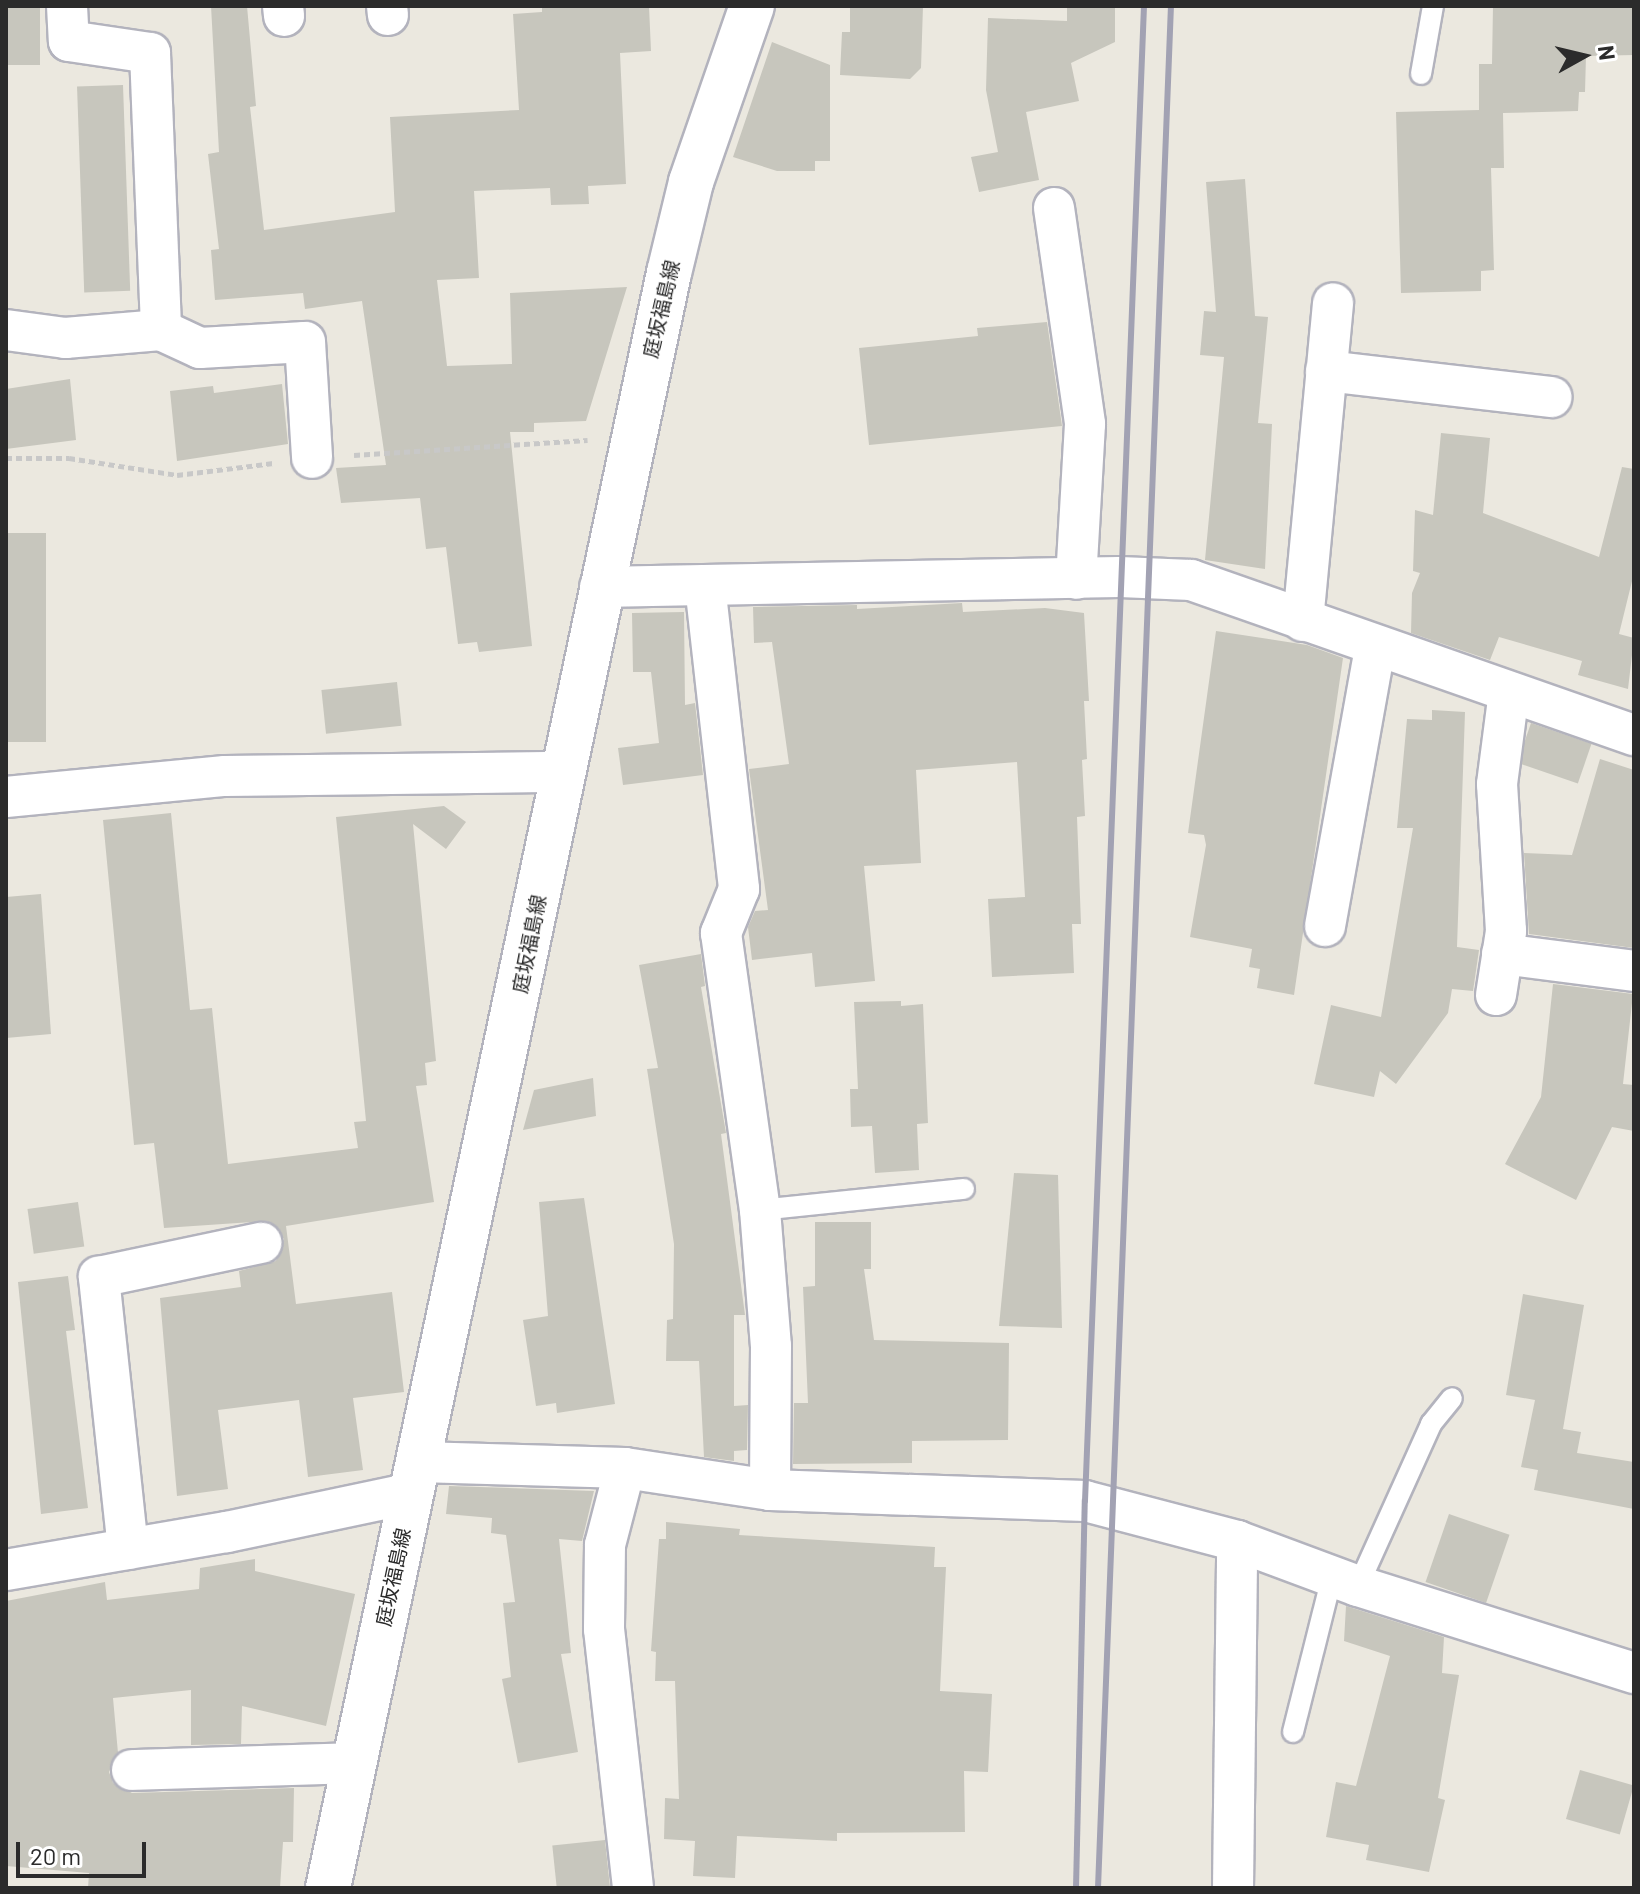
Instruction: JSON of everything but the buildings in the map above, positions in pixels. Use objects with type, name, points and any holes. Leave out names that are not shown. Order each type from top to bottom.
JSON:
[{"type":"main road","name":"庭坂福島線","points":[[328,1888],[600,587],[691,182],[752,6]]},
{"type":"street","points":[[67,6],[69,41],[150,53],[161,330]]},
{"type":"street","points":[[1054,208],[1085,424],[1076,579]]},
{"type":"street","points":[[1303,621],[1333,303]]},
{"type":"street","points":[[6,330],[65,338],[161,330],[200,348],[305,342],[312,458]]},
{"type":"street","points":[[1326,371],[1552,397]]},
{"type":"street","points":[[600,587],[1191,580],[1375,647],[1633,730]]},
{"type":"street","points":[[705,585],[739,889],[721,933],[760,1210],[771,1346],[770,1490]]},
{"type":"street","points":[[1325,926],[1375,647]]},
{"type":"street","points":[[1496,995],[1502,954],[1497,784],[1509,692]]},
{"type":"street","points":[[6,797],[225,776],[563,772]]},
{"type":"street","points":[[1502,954],[1634,971]]},
{"type":"street","points":[[128,1549],[99,1277],[261,1243]]},
{"type":"street","points":[[625,1468],[605,1545],[604,1629],[633,1888]]},
{"type":"street","points":[[6,1570],[128,1549],[415,1477],[625,1468],[770,1490],[1085,1501],[1237,1541],[1345,1581],[1634,1673]]},
{"type":"street","points":[[1233,1888],[1237,1541]]},
{"type":"street","points":[[132,1770],[353,1763]]},
{"type":"lane","points":[[1421,74],[1433,6]]},
{"type":"lane","points":[[760,1210],[964,1189]]},
{"type":"lane","points":[[1293,1732],[1345,1581],[1431,1424],[1452,1398]]},
{"type":"railway","points":[[1076,1888],[1085,1501],[1144,6]]},
{"type":"railway","points":[[1098,1888],[1171,6]]}]
